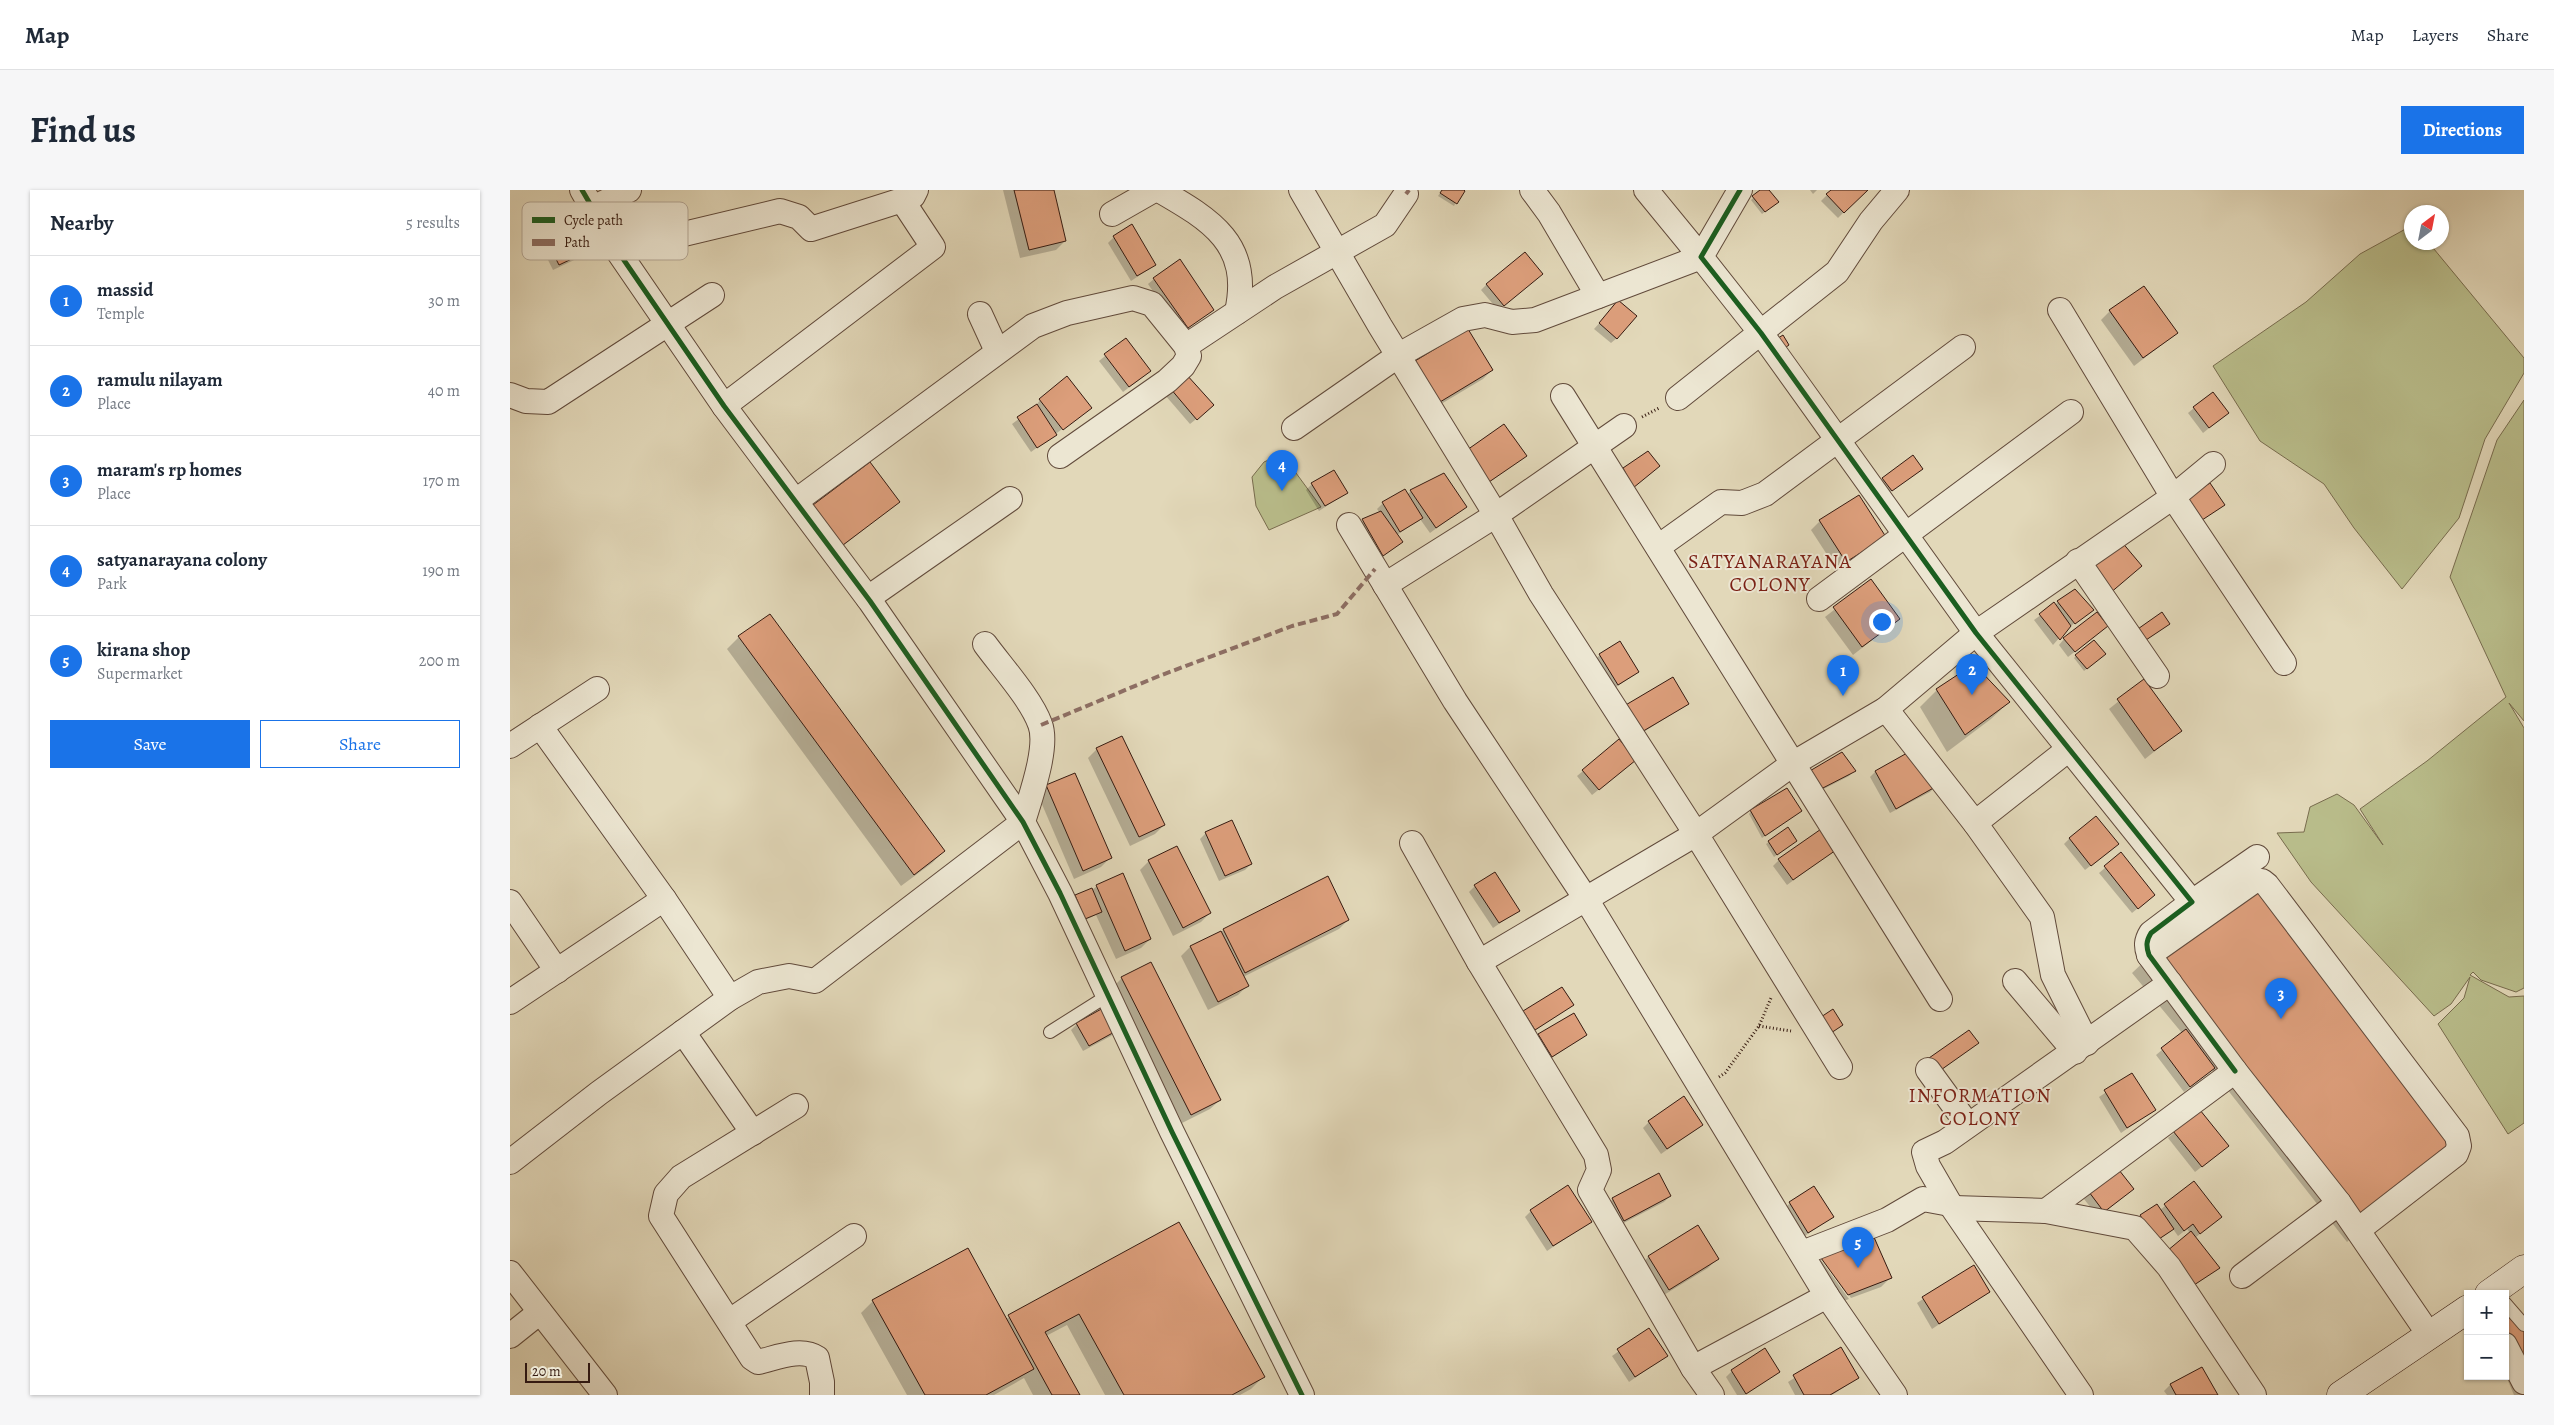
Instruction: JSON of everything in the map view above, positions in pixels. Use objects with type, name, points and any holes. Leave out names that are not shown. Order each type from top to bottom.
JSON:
[{"type":"street","points":[[588,199],[628,190]]},
{"type":"street","points":[[1112,214],[1154,190]]},
{"type":"street","points":[[1160,190],[1185,205],[1220,231],[1238,259],[1241,294],[1237,312]]},
{"type":"street","points":[[1301,190],[1339,252],[1380,326],[1496,515],[1541,594],[1696,834],[1840,1067]]},
{"type":"street","points":[[1532,190],[1549,213],[1598,296]]},
{"type":"street","points":[[1646,190],[1761,333],[1976,634],[2192,902]]},
{"type":"street","points":[[1294,428],[1399,355],[1463,318],[1485,315],[1512,322],[1535,320],[1701,257],[1740,190]]},
{"type":"street","points":[[1678,398],[1837,272],[1871,222],[1897,190]]},
{"type":"street","points":[[1186,346],[1275,287],[1385,225],[1406,194]]},
{"type":"street","points":[[688,233],[780,211],[799,216],[810,229],[909,195],[933,247],[724,406]]},
{"type":"street","points":[[624,260],[724,406],[868,598],[1023,822],[1060,893],[1107,996],[1302,1395]]},
{"type":"street","points":[[510,395],[526,401],[548,402],[712,295]]},
{"type":"street","points":[[796,501],[1033,326],[1067,313],[1133,298],[1152,304],[1186,346],[1189,356],[1183,366],[1167,381],[1060,456]]},
{"type":"street","points":[[2060,310],[2173,497],[2284,663]]},
{"type":"street","points":[[980,314],[997,351]]},
{"type":"street","points":[[1658,547],[1722,502],[1742,503],[1765,494],[1963,346]]},
{"type":"street","points":[[1563,396],[1940,999]]},
{"type":"street","points":[[1819,599],[2071,412]]},
{"type":"street","points":[[1385,585],[1496,515],[1594,445],[1624,426]]},
{"type":"street","points":[[1479,962],[1696,834],[1794,763],[1886,708],[1976,634],[2078,561],[2173,497],[2213,464]]},
{"type":"street","points":[[868,598],[1010,499]]},
{"type":"street","points":[[1349,525],[1455,702],[1586,899],[1827,1296],[1895,1395]]},
{"type":"street","points":[[2078,561],[2157,676]]},
{"type":"street","points":[[510,1162],[599,1092],[730,998],[758,982],[790,976],[814,981],[1023,822],[1036,780],[1041,752],[1041,725],[1014,683],[985,644]]},
{"type":"street","points":[[510,746],[597,689]]},
{"type":"street","points":[[1886,708],[1975,822],[2042,917],[2053,975],[2081,1048]]},
{"type":"street","points":[[540,726],[664,899],[730,998]]},
{"type":"street","points":[[1975,822],[2069,749]]},
{"type":"street","points":[[1412,843],[1479,962],[1596,1155],[1599,1170],[1590,1190],[1694,1368],[1712,1395]]},
{"type":"street","points":[[2256,857],[2151,933],[2147,939],[2149,955],[2235,1071],[2339,1203],[2430,1336]]},
{"type":"street","points":[[2149,955],[2254,881],[2262,881],[2273,893],[2457,1136],[2459,1146],[2456,1154],[2358,1230]]},
{"type":"street","points":[[510,1002],[664,899]]},
{"type":"street","points":[[510,902],[557,971]]},
{"type":"street","points":[[2015,982],[2081,1048]]},
{"type":"street","points":[[2081,1395],[1952,1206],[1928,1166],[1924,1152],[1945,1142],[2081,1048],[2170,983]]},
{"type":"street","points":[[683,1032],[753,1133]]},
{"type":"street","points":[[1928,1070],[1968,1125]]},
{"type":"street","points":[[2046,1211],[2235,1071]]},
{"type":"street","points":[[796,1106],[681,1177],[666,1194],[661,1216],[749,1353],[758,1362],[802,1352],[811,1354],[817,1358],[822,1382],[822,1395]]},
{"type":"street","points":[[1802,1253],[1887,1220],[1923,1199],[1952,1206],[2046,1211],[2136,1228],[2169,1267],[2254,1395]]},
{"type":"street","points":[[2242,1276],[2339,1203]]},
{"type":"street","points":[[730,1321],[854,1236]]},
{"type":"street","points":[[2502,1290],[2524,1269]]},
{"type":"street","points":[[510,1273],[605,1395]]},
{"type":"street","points":[[1694,1368],[1827,1296]]},
{"type":"street","points":[[510,1336],[540,1312]]},
{"type":"street","points":[[2341,1395],[2464,1312]]},
{"type":"street","points":[[2509,1353],[2524,1382]]},
{"type":"lane","points":[[1050,1032],[1107,996]]},
{"type":"lane","points":[[2509,1309],[2524,1326]]},
{"type":"path","points":[[1624,426],[1678,398]]},
{"type":"path","points":[[1702,1089],[1725,1073],[1759,1026],[1782,974]]},
{"type":"green space","points":[[2404,230],[2404,250],[2435,250],[2524,358],[2524,373],[2485,439],[2459,518],[2402,589],[2354,528],[2324,484],[2260,441],[2213,366],[2306,302],[2360,254]]},
{"type":"green space","points":[[2524,400],[2524,721],[2509,703],[2524,728],[2524,988],[2516,992],[2481,980],[2473,972],[2470,975],[2509,997],[2524,996],[2524,1123],[2508,1134],[2438,1024],[2464,998],[2470,977],[2451,1004],[2434,1016],[2311,882],[2277,833],[2304,832],[2310,807],[2337,794],[2354,805],[2383,845],[2360,809],[2427,761],[2506,697],[2450,577],[2497,440]]},
{"type":"green space","points":[[1282,454],[1321,507],[1269,530],[1256,506],[1252,477],[1264,462]]},
{"type":"building","points":[[1014,190],[1054,190],[1066,241],[1029,250]]},
{"type":"building","points":[[1442,190],[1465,191],[1457,204],[1440,193]]},
{"type":"building","points":[[1760,190],[1769,190],[1779,202],[1765,212],[1752,196]]},
{"type":"building","points":[[1831,190],[1868,190],[1844,213],[1826,194]]},
{"type":"building","points":[[1132,224],[1156,265],[1137,276],[1113,236]]},
{"type":"building","points":[[1525,252],[1543,274],[1504,306],[1486,284]]},
{"type":"building","points":[[1180,259],[1214,310],[1188,328],[1153,278]]},
{"type":"building","points":[[556,260],[570,260],[559,265]]},
{"type":"building","points":[[2144,286],[2178,333],[2143,358],[2109,310]]},
{"type":"building","points":[[1618,300],[1637,316],[1617,339],[1599,323]]},
{"type":"building","points":[[1468,329],[1493,370],[1440,402],[1415,361]]},
{"type":"building","points":[[1783,335],[1789,345],[1779,352],[1772,342]]},
{"type":"building","points":[[1126,338],[1151,371],[1129,387],[1104,354]]},
{"type":"building","points":[[1186,374],[1214,405],[1197,420],[1170,388]]},
{"type":"building","points":[[1067,376],[1092,408],[1063,430],[1039,399]]},
{"type":"building","points":[[2213,392],[2229,413],[2209,428],[2193,407]]},
{"type":"building","points":[[1037,404],[1057,435],[1037,448],[1017,417]]},
{"type":"building","points":[[1504,424],[1527,456],[1489,482],[1467,450]]},
{"type":"building","points":[[1648,451],[1660,466],[1633,488],[1623,468]]},
{"type":"building","points":[[1913,455],[1923,469],[1892,491],[1882,478]]},
{"type":"building","points":[[870,462],[900,502],[843,545],[813,505]]},
{"type":"building","points":[[1334,470],[1348,493],[1325,506],[1311,483]]},
{"type":"building","points":[[1444,473],[1467,507],[1436,528],[1410,490]]},
{"type":"building","points":[[2210,483],[2225,505],[2196,524],[2181,501]]},
{"type":"building","points":[[1405,489],[1423,518],[1400,532],[1382,502]]},
{"type":"building","points":[[1859,495],[1886,537],[1846,562],[1819,520]]},
{"type":"building","points":[[1381,511],[1403,542],[1383,556],[1362,519]]},
{"type":"building","points":[[2121,541],[2142,566],[2109,594],[2088,569]]},
{"type":"building","points":[[1871,579],[1900,619],[1862,647],[1833,607]]},
{"type":"building","points":[[2075,589],[2094,610],[2075,624],[2057,601]]},
{"type":"building","points":[[2054,602],[2071,626],[2060,640],[2039,614]]},
{"type":"building","points":[[2097,612],[2108,626],[2075,652],[2063,638]]},
{"type":"building","points":[[2162,612],[2170,624],[2143,642],[2135,631]]},
{"type":"building","points":[[770,614],[945,851],[914,875],[738,636]]},
{"type":"building","points":[[2094,640],[2106,654],[2087,669],[2075,655]]},
{"type":"building","points":[[1620,641],[1639,672],[1618,685],[1599,654]]},
{"type":"building","points":[[1974,664],[2010,702],[1965,735],[1936,689]]},
{"type":"building","points":[[1673,677],[1689,704],[1640,733],[1624,706]]},
{"type":"building","points":[[2144,679],[2182,731],[2154,751],[2117,699]]},
{"type":"building","points":[[1122,736],[1165,825],[1139,837],[1096,748]]},
{"type":"building","points":[[1619,739],[1636,760],[1599,790],[1582,770]]},
{"type":"building","points":[[1916,748],[1937,786],[1896,809],[1875,771]]},
{"type":"building","points":[[1842,752],[1856,771],[1819,790],[1808,772]]},
{"type":"building","points":[[1075,773],[1112,858],[1083,871],[1046,785]]},
{"type":"building","points":[[1787,788],[1802,811],[1765,836],[1750,810]]},
{"type":"building","points":[[2096,816],[2119,844],[2091,866],[2069,838]]},
{"type":"building","points":[[1232,820],[1252,864],[1225,876],[1205,832]]},
{"type":"building","points":[[1788,827],[1797,841],[1777,855],[1768,841]]},
{"type":"building","points":[[1824,827],[1839,848],[1793,880],[1778,859]]},
{"type":"building","points":[[1177,846],[1211,913],[1183,928],[1148,860]]},
{"type":"building","points":[[2121,852],[2155,895],[2138,909],[2104,866]]},
{"type":"building","points":[[1495,872],[1520,911],[1499,923],[1474,885]]},
{"type":"building","points":[[1123,873],[1151,939],[1125,951],[1096,885]]},
{"type":"building","points":[[1328,876],[1349,920],[1245,973],[1223,929]]},
{"type":"building","points":[[2258,886],[2431,1111],[2450,1150],[2365,1226],[2149,955]]},
{"type":"building","points":[[1092,888],[1102,912],[1085,919],[1075,895]]},
{"type":"building","points":[[1221,931],[1249,986],[1218,1002],[1190,946]]},
{"type":"building","points":[[1151,962],[1221,1100],[1191,1115],[1121,977]]},
{"type":"building","points":[[1562,987],[1574,1005],[1535,1030],[1523,1011]]},
{"type":"building","points":[[1105,1007],[1118,1030],[1089,1046],[1076,1023]]},
{"type":"building","points":[[1833,1009],[1843,1025],[1828,1035],[1818,1019]]},
{"type":"building","points":[[1574,1013],[1587,1035],[1552,1057],[1538,1034]]},
{"type":"building","points":[[2186,1029],[2215,1068],[2190,1087],[2161,1048]]},
{"type":"building","points":[[1969,1030],[1979,1043],[1938,1072],[1929,1058]]},
{"type":"building","points":[[2132,1073],[2156,1110],[2127,1128],[2104,1090]]},
{"type":"building","points":[[1684,1096],[1703,1125],[1667,1149],[1648,1121]]},
{"type":"building","points":[[2200,1110],[2229,1146],[2202,1167],[2173,1131]]},
{"type":"building","points":[[2119,1170],[2134,1189],[2104,1212],[2089,1192]]},
{"type":"building","points":[[1659,1173],[1671,1196],[1624,1221],[1612,1198]]},
{"type":"building","points":[[2194,1181],[2222,1217],[2200,1234],[2193,1224],[2184,1231],[2164,1204]]},
{"type":"building","points":[[1568,1185],[1592,1222],[1553,1246],[1530,1210]]},
{"type":"building","points":[[1814,1186],[1834,1217],[1808,1233],[1789,1202]]},
{"type":"building","points":[[2157,1204],[2174,1229],[2156,1241],[2140,1215]]},
{"type":"building","points":[[1179,1222],[1265,1377],[1232,1395],[1124,1395],[1079,1314],[1045,1332],[1080,1395],[1052,1395],[1008,1315]]},
{"type":"building","points":[[1698,1225],[1719,1259],[1669,1290],[1648,1256]]},
{"type":"building","points":[[2191,1231],[2220,1268],[2194,1285],[2167,1251]]},
{"type":"building","points":[[1873,1235],[1892,1278],[1848,1295],[1821,1258]]},
{"type":"building","points":[[968,1248],[1034,1369],[986,1395],[925,1395],[872,1300]]},
{"type":"building","points":[[1974,1265],[1990,1292],[1939,1324],[1922,1297]]},
{"type":"building","points":[[2509,1314],[2524,1329],[2524,1378],[2509,1343]]},
{"type":"building","points":[[1649,1328],[1668,1356],[1635,1377],[1617,1349]]},
{"type":"building","points":[[1841,1347],[1859,1378],[1830,1395],[1804,1395],[1793,1375]]},
{"type":"building","points":[[1765,1348],[1780,1372],[1746,1394],[1731,1370]]},
{"type":"building","points":[[2202,1367],[2218,1395],[2176,1395],[2170,1384]]},
{"type":"marked path","points":[[1406,194],[1409,190]]},
{"type":"marked path","points":[[1041,725],[1159,676],[1292,626],[1337,614],[1375,569]]},
{"type":"cycle path","points":[[582,190],[589,202]]},
{"type":"cycle path","points":[[1740,190],[1701,257],[1761,333],[1976,633],[2192,902],[2151,933],[2147,941],[2148,952],[2235,1071]]},
{"type":"cycle path","points":[[624,260],[724,406],[870,601],[1023,822],[1060,893],[1172,1132],[1302,1395]]},
{"type":"place","name":"satyanarayana colony","points":[[1282,491]]},
{"type":"place","name":"ramulu nilayam","points":[[1972,695]]},
{"type":"place","name":"massid","points":[[1843,696]]},
{"type":"place","name":"maram's rp homes","points":[[2281,1019]]},
{"type":"place","name":"kirana shop","points":[[1858,1268]]},
{"type":"district","name":"SATYANARAYANA COLONY","points":[[1770,572]]},
{"type":"district","name":"INFORMATION COLONY","points":[[1980,1106]]}]
